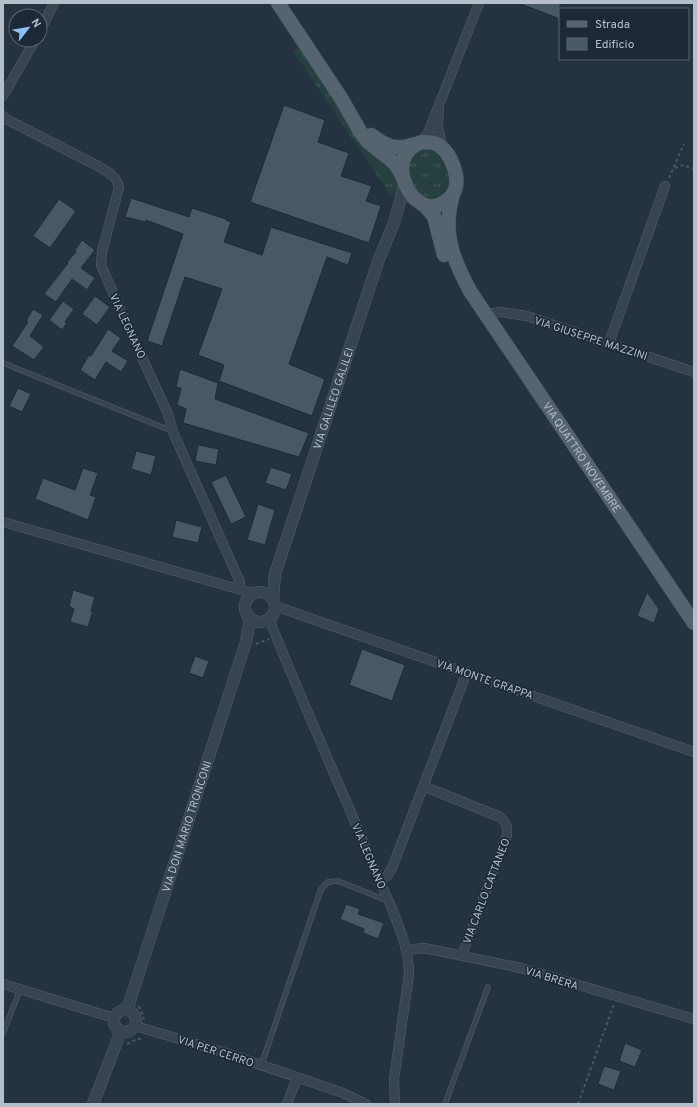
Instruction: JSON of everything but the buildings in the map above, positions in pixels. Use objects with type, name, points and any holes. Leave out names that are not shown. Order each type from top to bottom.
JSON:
[{"type":"main road","points":[[278,3],[351,113],[364,138],[396,165],[402,175],[410,195],[418,202],[430,207],[439,206],[448,200],[453,194],[456,185],[456,175],[448,155],[440,146],[430,142],[397,147],[386,145],[369,134],[351,113]]},
{"type":"main road","points":[[405,183],[402,173],[403,161],[408,150],[416,144]]},
{"type":"main road","name":"VIA QUATTRO NOVEMBRE","points":[[453,194],[448,216],[450,244],[454,258],[470,291],[694,623]]},
{"type":"main road","name":"VIA QUATTRO NOVEMBRE","points":[[424,205],[434,216],[446,261],[458,279],[470,291]]},
{"type":"street","points":[[48,15],[54,3]]},
{"type":"street","points":[[416,144],[427,135],[479,3]]},
{"type":"street","points":[[3,96],[30,48]]},
{"type":"street","points":[[439,105],[438,128],[443,150]]},
{"type":"street","name":"VIA LEGNANO","points":[[3,116],[6,119],[98,166],[112,174],[118,180],[119,187],[102,252],[101,265],[168,414],[174,432],[240,582],[239,589]]},
{"type":"street","name":"VIA GALILEO GALILEI","points":[[274,602],[275,574],[379,259],[394,223],[404,192],[405,183]]},
{"type":"street","points":[[609,343],[665,186]]},
{"type":"street","name":"VIA GALILEO GALILEI","points":[[394,223],[400,214],[408,207],[412,205],[424,205]]},
{"type":"street","name":"VIA GIUSEPPE MAZZINI","points":[[486,314],[501,312],[527,316],[694,372]]},
{"type":"street","points":[[3,522],[239,589],[266,592],[274,602],[274,613],[266,620],[258,622],[250,619],[244,606],[248,596],[256,592]]},
{"type":"street","name":"VIA GALILEO GALILEI","points":[[256,592],[275,574]]},
{"type":"street","name":"VIA MONTE GRAPPA","points":[[274,602],[694,752]]},
{"type":"street","name":"VIA DON MARIO TRONCONI","points":[[128,1010],[246,642],[250,619]]},
{"type":"street","name":"VIA LEGNANO","points":[[266,620],[286,662],[380,880],[407,951],[409,974],[394,1079],[395,1104]]},
{"type":"street","name":"VIA DON MARIO TRONCONI","points":[[246,642],[266,620]]},
{"type":"street","points":[[380,880],[387,876],[392,868],[467,672]]},
{"type":"street","name":"VIA CARLO CATTANEO","points":[[423,786],[500,817],[507,824],[507,835],[462,955]]},
{"type":"street","name":"VIA BRERA","points":[[407,951],[414,948],[424,948],[521,968],[694,1019]]},
{"type":"street","points":[[3,984],[114,1018]]},
{"type":"street","points":[[128,1010],[135,1016],[135,1026],[131,1031],[121,1031],[116,1028],[114,1018],[121,1011],[128,1010]]},
{"type":"street","name":"VIA PER CERRO","points":[[135,1026],[223,1052],[343,1093],[366,1104]]},
{"type":"street","points":[[93,1104],[121,1031]]},
{"type":"street","points":[[287,1104],[297,1078]]},
{"type":"lane","points":[[3,363],[174,432]]},
{"type":"lane","points":[[261,1066],[321,889],[328,882],[338,881],[389,902]]},
{"type":"lane","points":[[445,1104],[488,987]]},
{"type":"lane","points":[[3,1033],[20,990]]},
{"type":"path","points":[[665,186],[684,144]]},
{"type":"path","points":[[673,170],[678,166],[683,165],[694,169]]},
{"type":"path","points":[[578,1104],[616,997]]},
{"type":"green space","points":[[300,46],[392,166],[400,185],[398,196],[390,195],[293,51]]},
{"type":"green space","points":[[425,148],[433,149],[439,153],[447,168],[449,180],[448,190],[440,199],[425,200],[413,184],[409,165],[410,161],[415,153]]}]
